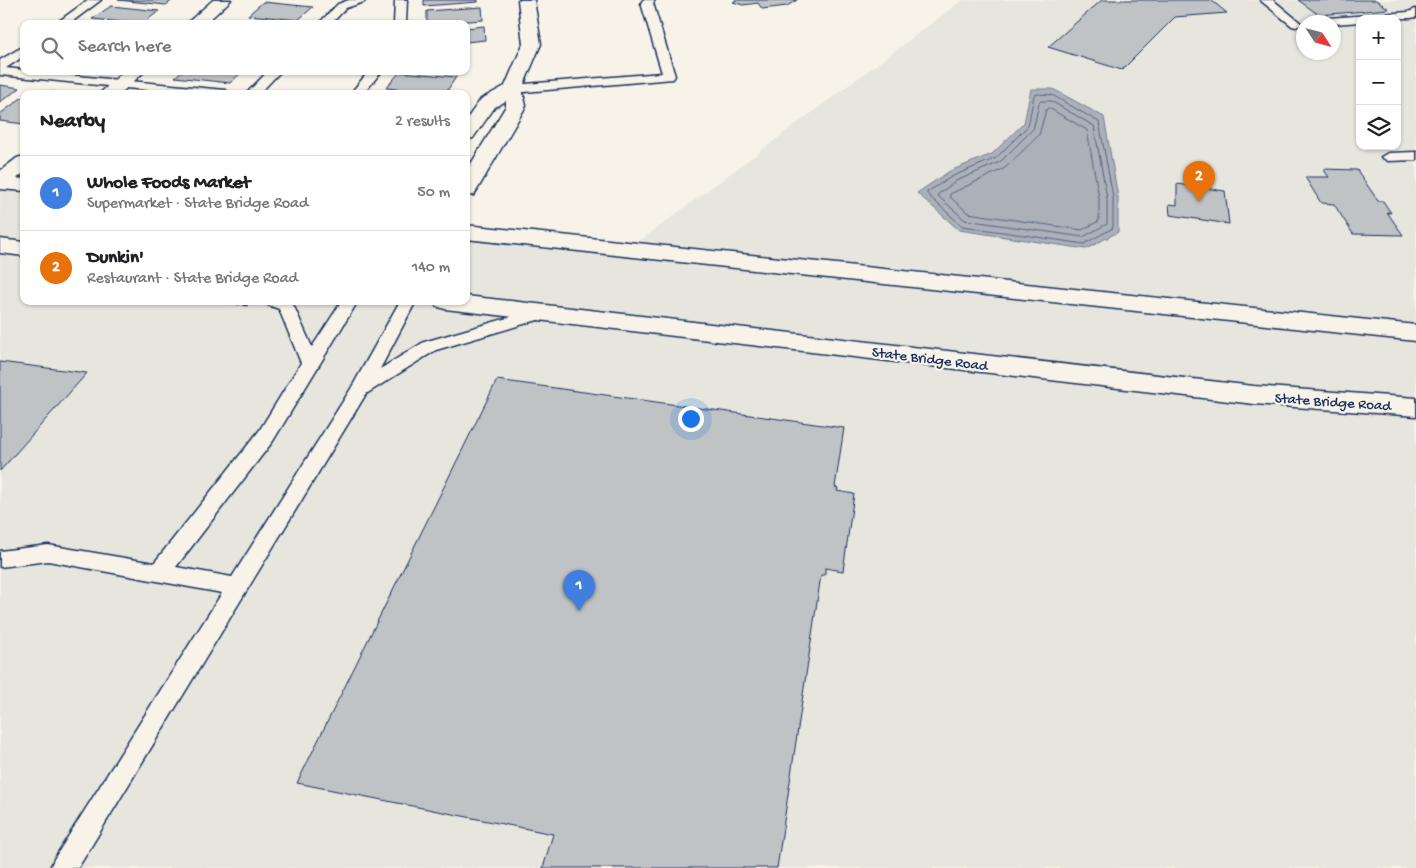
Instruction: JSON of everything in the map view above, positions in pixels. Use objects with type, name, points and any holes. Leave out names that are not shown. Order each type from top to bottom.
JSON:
[{"type":"main road","points":[[199,20],[223,0]]},
{"type":"main road","points":[[470,183],[516,106],[513,89],[532,44],[526,0]]},
{"type":"main road","points":[[114,88],[131,75]]},
{"type":"main road","points":[[470,128],[488,103],[513,89]]},
{"type":"main road","points":[[0,182],[20,165]]},
{"type":"main road","points":[[0,182],[20,184]]},
{"type":"main road","points":[[470,232],[1416,333]]},
{"type":"main road","points":[[0,246],[20,248]]},
{"type":"main road","name":"State Bridge Road","points":[[470,304],[1254,395],[1416,407]]},
{"type":"lane","points":[[67,20],[95,0]]},
{"type":"lane","points":[[328,20],[342,6],[360,0]]},
{"type":"lane","points":[[400,20],[401,0]]},
{"type":"lane","points":[[513,89],[670,76],[647,3],[649,0]]},
{"type":"lane","points":[[1266,0],[1296,24]]},
{"type":"lane","points":[[1401,15],[1416,12]]},
{"type":"lane","points":[[1341,20],[1356,19]]},
{"type":"lane","points":[[0,66],[20,53]]},
{"type":"lane","points":[[0,71],[20,74]]},
{"type":"lane","points":[[27,75],[114,88],[151,90]]},
{"type":"lane","points":[[256,90],[271,75]]},
{"type":"lane","points":[[359,90],[373,75]]},
{"type":"lane","points":[[1388,157],[1416,156]]},
{"type":"lane","points":[[284,305],[286,306],[310,363]]},
{"type":"lane","points":[[159,573],[266,436],[347,305]]},
{"type":"lane","points":[[63,868],[360,390],[406,305]]},
{"type":"lane","points":[[360,390],[430,346],[542,313]]},
{"type":"lane","points":[[0,559],[48,553],[238,587]]},
{"type":"shaded area","points":[[963,0],[1416,0],[1416,868],[0,868],[0,188],[20,190],[20,305],[470,305],[470,238],[621,255]]},
{"type":"water","points":[[1031,89],[1053,89],[1104,117],[1118,197],[1118,232],[1086,249],[959,230],[917,193],[950,171],[992,154],[1024,123]]},
{"type":"building","points":[[118,0],[173,0],[166,5]]},
{"type":"building","points":[[424,0],[478,0],[478,2],[424,6]]},
{"type":"building","points":[[736,0],[797,0],[787,6],[762,9],[758,3],[743,5],[733,2]]},
{"type":"building","points":[[1102,0],[1211,0],[1227,13],[1175,17],[1122,70],[1048,47]]},
{"type":"building","points":[[1298,0],[1376,0],[1389,9],[1319,15]]},
{"type":"building","points":[[263,2],[313,7],[298,20],[248,15]]},
{"type":"building","points":[[111,6],[159,11],[147,20],[92,19]]},
{"type":"building","points":[[482,7],[483,20],[427,20],[427,11]]},
{"type":"building","points":[[484,26],[485,40],[470,42],[470,28]]},
{"type":"building","points":[[177,75],[239,75],[230,83],[175,77]]},
{"type":"building","points":[[397,75],[456,77],[448,90],[386,88]]},
{"type":"building","points":[[0,85],[20,88],[0,102]]},
{"type":"building","points":[[20,99],[20,124],[0,121],[0,114]]},
{"type":"building","points":[[1323,169],[1357,170],[1378,201],[1383,201],[1391,213],[1387,212],[1403,235],[1353,234],[1334,204],[1321,203],[1305,177],[1329,177]]},
{"type":"building","points":[[1177,184],[1225,191],[1229,224],[1170,215],[1169,204],[1177,205]]},
{"type":"building","points":[[0,362],[87,373],[0,471]]},
{"type":"building","points":[[497,380],[844,428],[835,487],[838,488],[837,491],[854,494],[843,571],[825,568],[825,575],[821,575],[777,868],[543,868],[553,834],[297,783]]},
{"type":"place","name":"Dunkin'","points":[[1199,202]]},
{"type":"place","name":"Whole Foods Market","points":[[579,611]]}]
